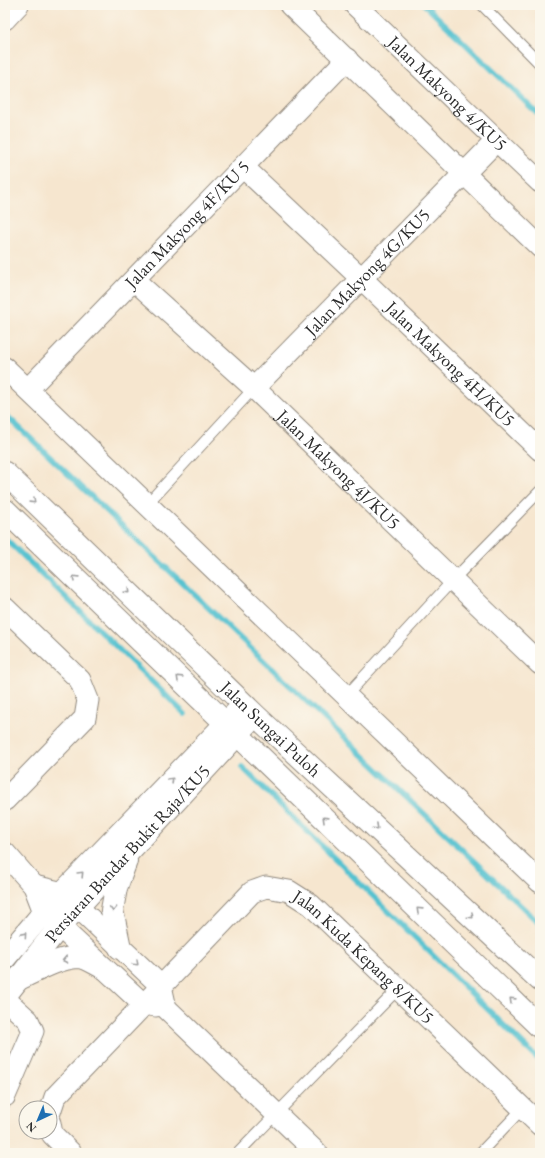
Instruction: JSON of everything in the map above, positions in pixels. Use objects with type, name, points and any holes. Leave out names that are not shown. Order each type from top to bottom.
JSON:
[{"type":"street","points":[[5,19],[18,5]]},
{"type":"street","points":[[290,5],[540,247]]},
{"type":"street","name":"Jalan Makyong 4/KU5","points":[[355,5],[540,182]]},
{"type":"street","name":"Jalan Makyong 4F/KU 5","points":[[28,390],[347,59]]},
{"type":"street","name":"Jalan Makyong 4G/KU5","points":[[254,388],[496,141]]},
{"type":"street","name":"Jalan Makyong 4H/KU5","points":[[243,167],[540,450]]},
{"type":"street","name":"Jalan Makyong 4J/KU5","points":[[134,280],[254,388],[540,664]]},
{"type":"street","points":[[5,368],[540,882]]},
{"type":"street","name":"Jalan Sungai Puloh","points":[[5,474],[250,710],[540,980]]},
{"type":"street","points":[[5,510],[540,1027]]},
{"type":"street","points":[[5,608],[80,680],[88,700],[85,718],[5,800]]},
{"type":"street","points":[[207,705],[210,716],[208,732],[210,752],[244,752],[259,756]]},
{"type":"street","name":"Persiaran Bandar Bukit Raja/KU5","points":[[5,998],[59,927],[70,900],[250,710]]},
{"type":"street","name":"Persiaran Bandar Bukit Raja/KU5","points":[[5,958],[44,912],[70,900],[134,846],[210,752]]},
{"type":"street","points":[[120,948],[112,910],[116,888],[122,870],[134,846]]},
{"type":"street","points":[[5,853],[34,886],[44,912],[59,927],[143,1004],[166,1008]]},
{"type":"street","points":[[34,886],[70,900],[161,986],[166,1008],[317,1153]]},
{"type":"street","name":"Jalan Kuda Kepang 8/KU5","points":[[54,1100],[55,1097],[143,1004],[252,892],[266,887],[289,891],[311,905],[540,1125]]},
{"type":"street","points":[[102,967],[120,948]]},
{"type":"street","points":[[18,979],[61,960],[78,957],[86,959],[102,967]]},
{"type":"street","points":[[5,998],[28,1020],[33,1031],[5,1096]]},
{"type":"street","points":[[58,1140],[71,1153]]},
{"type":"lane","points":[[482,5],[540,64]]},
{"type":"lane","points":[[147,504],[254,388]]},
{"type":"lane","points":[[346,696],[453,580],[540,491]]},
{"type":"lane","points":[[238,1153],[398,988]]},
{"type":"lane","points":[[480,1153],[523,1108]]},
{"type":"waterway","points":[[425,5],[540,116]]},
{"type":"waterway","points":[[5,414],[540,924]]},
{"type":"waterway","points":[[5,538],[185,714]]},
{"type":"waterway","points":[[242,767],[540,1061]]}]
